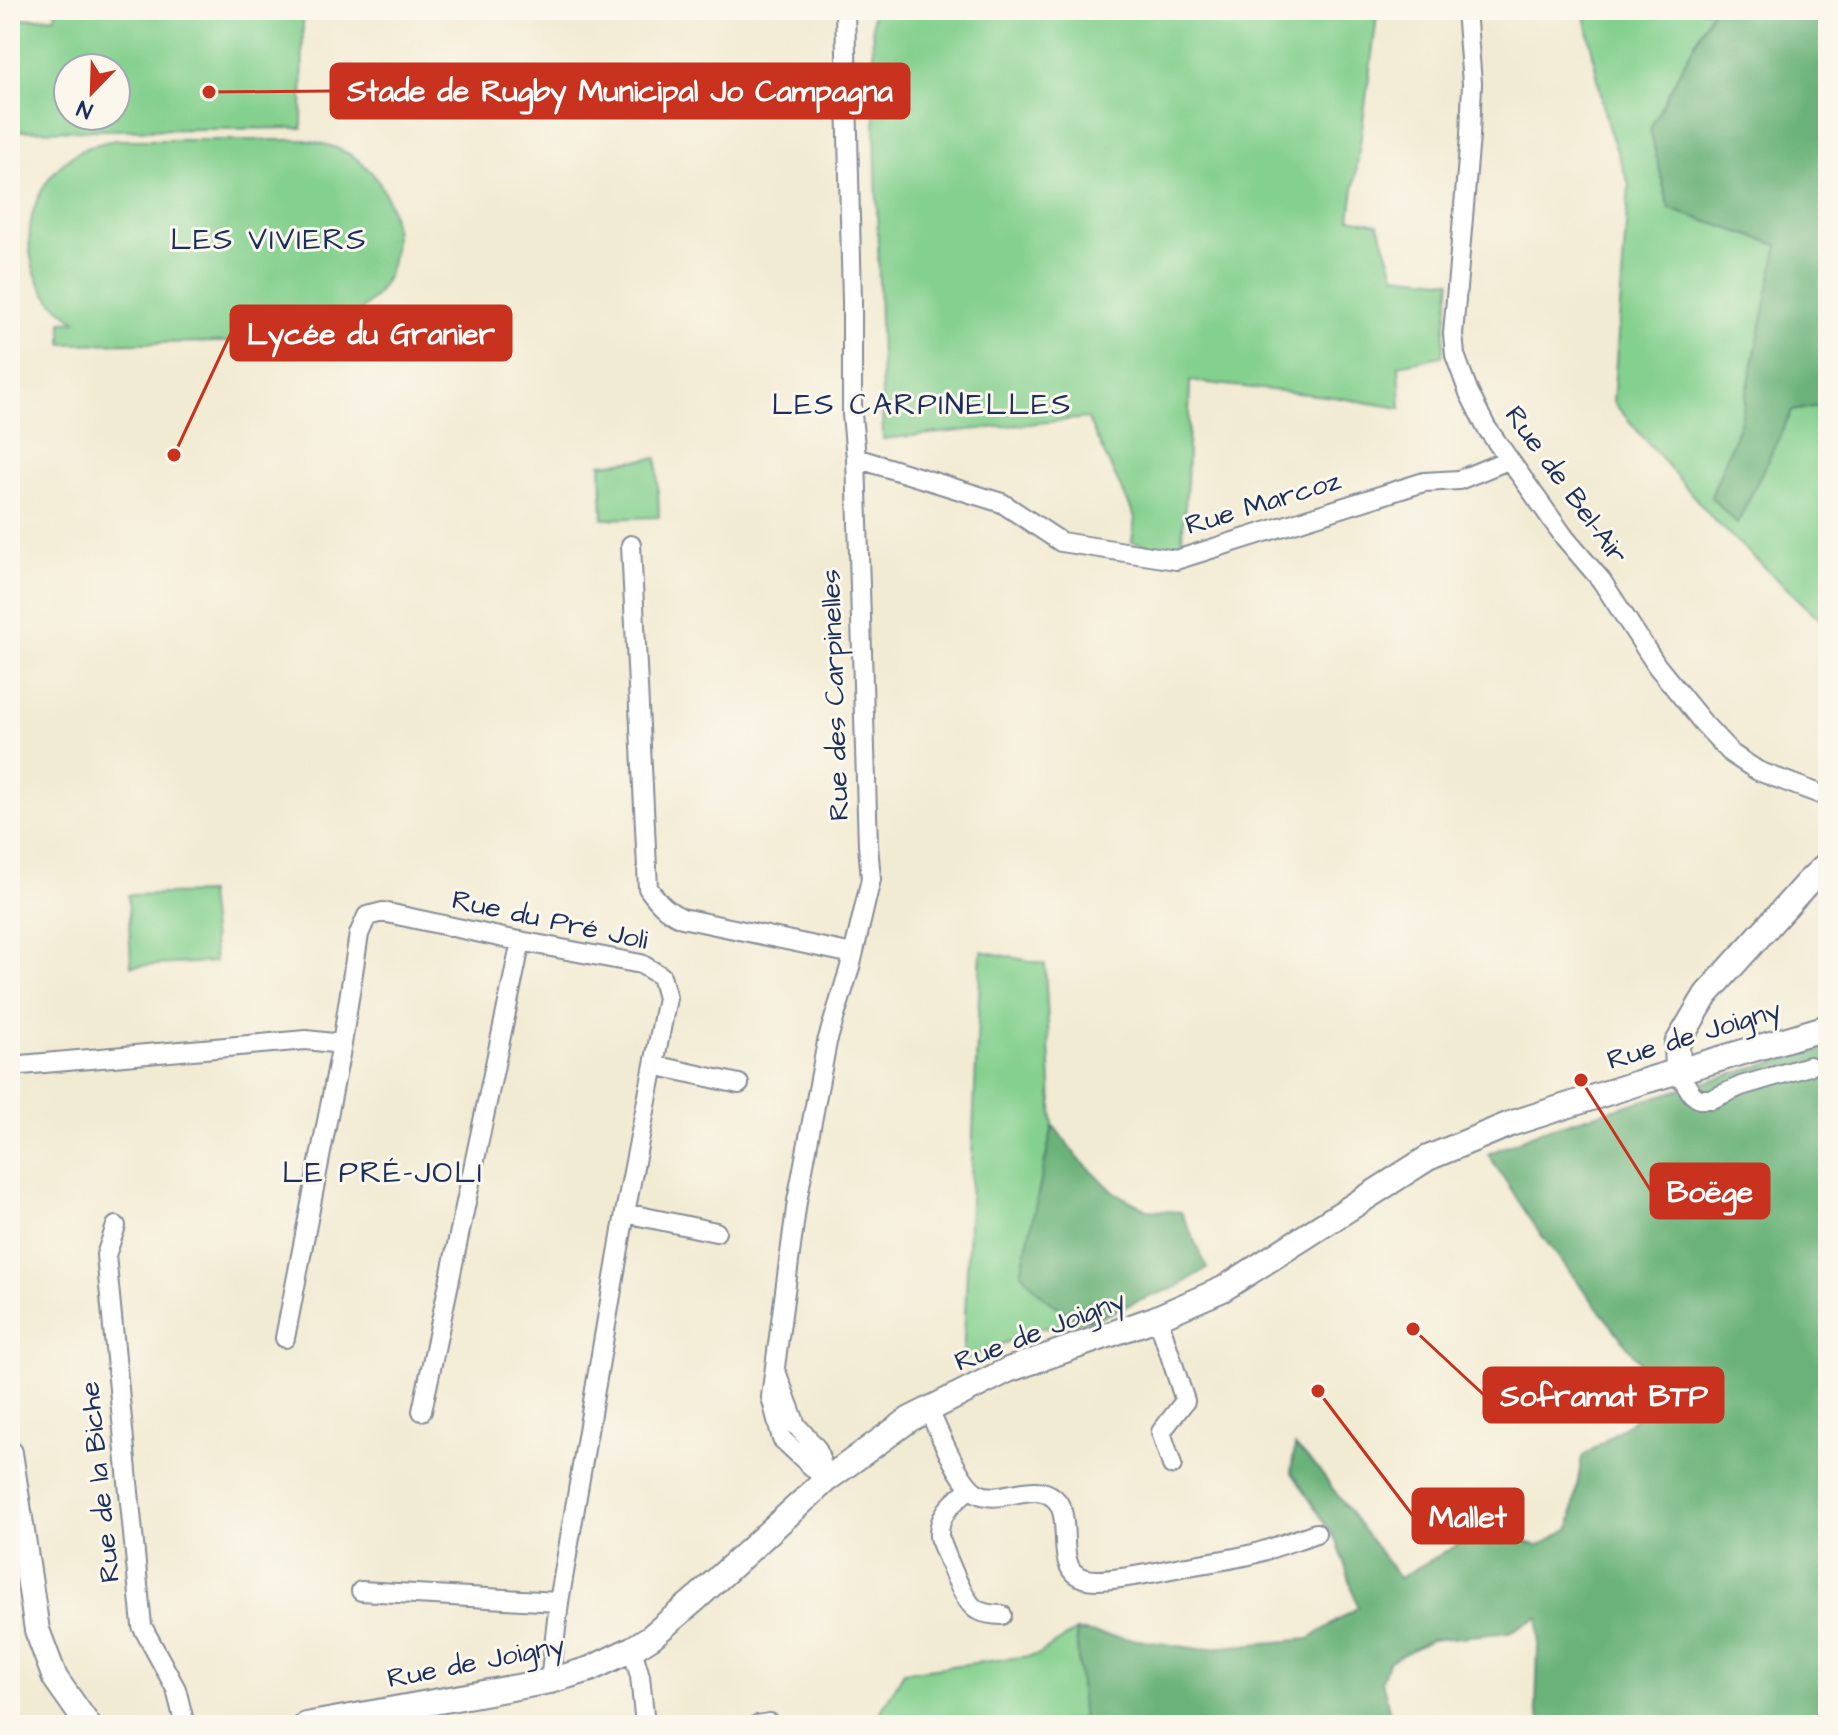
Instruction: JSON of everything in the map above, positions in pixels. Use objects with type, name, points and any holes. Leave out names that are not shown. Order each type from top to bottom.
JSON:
[{"type":"main road","points":[[1678,1072],[1677,1044],[1706,995],[1828,863]]},
{"type":"main road","name":"Rue de Joigny","points":[[306,1725],[550,1681],[590,1669],[651,1637],[826,1480],[910,1419],[1008,1370],[1158,1318],[1223,1289],[1428,1158],[1510,1124],[1828,1027]]},
{"type":"main road","points":[[10,1453],[37,1630],[55,1678],[88,1725]]},
{"type":"street","name":"Rue des Carpinelles","points":[[826,1480],[817,1449],[796,1425],[775,1367],[797,1201],[827,1042],[871,879],[852,414],[845,10]]},
{"type":"street","name":"Rue de Bel-Air","points":[[1466,10],[1472,83],[1453,334],[1455,355],[1469,393],[1486,427],[1508,460],[1565,538],[1601,580],[1657,666],[1722,743],[1732,754],[1758,771],[1828,797]]},
{"type":"street","name":"Rue Marcoz","points":[[856,458],[1002,503],[1061,542],[1176,560],[1424,482],[1459,480],[1508,460]]},
{"type":"street","points":[[631,545],[648,888],[668,911],[682,918],[853,954]]},
{"type":"street","name":"Rue du Pré Joli","points":[[342,1044],[359,934],[367,916],[383,912],[641,964],[661,976],[667,998],[625,1213],[559,1602],[550,1681]]},
{"type":"street","points":[[422,1411],[521,941]]},
{"type":"street","points":[[10,1066],[306,1040],[342,1044],[285,1338]]},
{"type":"street","points":[[654,1065],[739,1084]]},
{"type":"street","points":[[1678,1072],[1692,1094],[1699,1099],[1712,1099],[1741,1086],[1809,1066]]},
{"type":"street","points":[[625,1213],[716,1232]]},
{"type":"street","name":"Rue de la Biche","points":[[116,1226],[106,1255],[142,1626],[176,1689],[185,1725]]},
{"type":"street","points":[[1158,1318],[1185,1401],[1161,1432],[1172,1465]]},
{"type":"street","points":[[929,1410],[955,1464],[970,1488],[980,1495],[1043,1492],[1055,1498],[1061,1509],[1068,1562],[1072,1572],[1082,1578],[1098,1580],[1153,1573],[1238,1557],[1316,1533]]},
{"type":"street","points":[[970,1488],[943,1515],[938,1526],[939,1537],[966,1599],[986,1614],[1002,1615]]},
{"type":"street","points":[[361,1591],[559,1602]]},
{"type":"street","points":[[632,1649],[640,1676],[645,1725]]},
{"type":"green space","points":[[56,10],[303,10],[302,128],[132,130],[132,52],[52,52],[52,131],[11,131],[10,20],[55,17]]},
{"type":"green space","points":[[872,10],[1378,10],[1350,218],[1378,224],[1395,275],[1451,281],[1442,356],[1399,365],[1401,408],[1190,381],[1181,552],[1132,542],[1135,517],[1087,418],[883,439]]},
{"type":"green space","points":[[1584,10],[1712,10],[1650,129],[1669,208],[1778,245],[1741,420],[1711,497],[1737,523],[1792,411],[1828,404],[1828,612],[1823,622],[1713,519],[1613,402],[1629,185],[1607,124]]},
{"type":"green space","points":[[1712,10],[1828,10],[1828,404],[1792,411],[1737,524],[1711,497],[1741,420],[1778,245],[1669,209],[1650,129]]},
{"type":"green space","points":[[116,140],[305,140],[337,148],[358,160],[383,189],[394,226],[391,265],[384,283],[351,319],[368,320],[369,340],[62,344],[62,322],[76,321],[47,295],[35,273],[30,253],[33,214],[50,178],[63,163],[88,147]]},
{"type":"green space","points":[[657,458],[659,517],[603,519],[601,464]]},
{"type":"green space","points":[[208,893],[215,962],[131,966],[128,895]]},
{"type":"green space","points":[[981,951],[1045,964],[1053,1125],[1021,1273],[1069,1314],[1094,1320],[1039,1328],[963,1361]]},
{"type":"green space","points":[[1828,1046],[1828,1725],[1542,1725],[1536,1708],[1539,1617],[1509,1632],[1431,1640],[1388,1662],[1382,1681],[1393,1725],[1083,1725],[1076,1631],[1199,1649],[1309,1639],[1358,1607],[1338,1543],[1291,1471],[1295,1446],[1318,1469],[1399,1578],[1487,1528],[1538,1546],[1570,1528],[1582,1457],[1666,1396],[1538,1231],[1488,1154],[1543,1130]]},
{"type":"green space","points":[[1053,1125],[1079,1159],[1115,1193],[1148,1210],[1181,1212],[1207,1268],[1177,1287],[1094,1320],[1069,1314],[1046,1299],[1021,1273]]},
{"type":"green space","points":[[1076,1631],[1083,1725],[873,1725],[904,1672],[1037,1655]]},
{"type":"place","name":"Stade de Rugby Municipal Jo Campagna","points":[[209,92]]},
{"type":"place","name":"Lycée du Granier","points":[[174,455]]},
{"type":"place","name":"Boëge","points":[[1581,1080]]},
{"type":"place","name":"Soframat BTP","points":[[1413,1329]]},
{"type":"place","name":"Mallet","points":[[1318,1391]]},
{"type":"district","name":"LES VIVIERS","points":[[269,240]]},
{"type":"district","name":"LES CARPINELLES","points":[[922,405]]},
{"type":"district","name":"LE PRÉ-JOLI","points":[[383,1173]]}]
